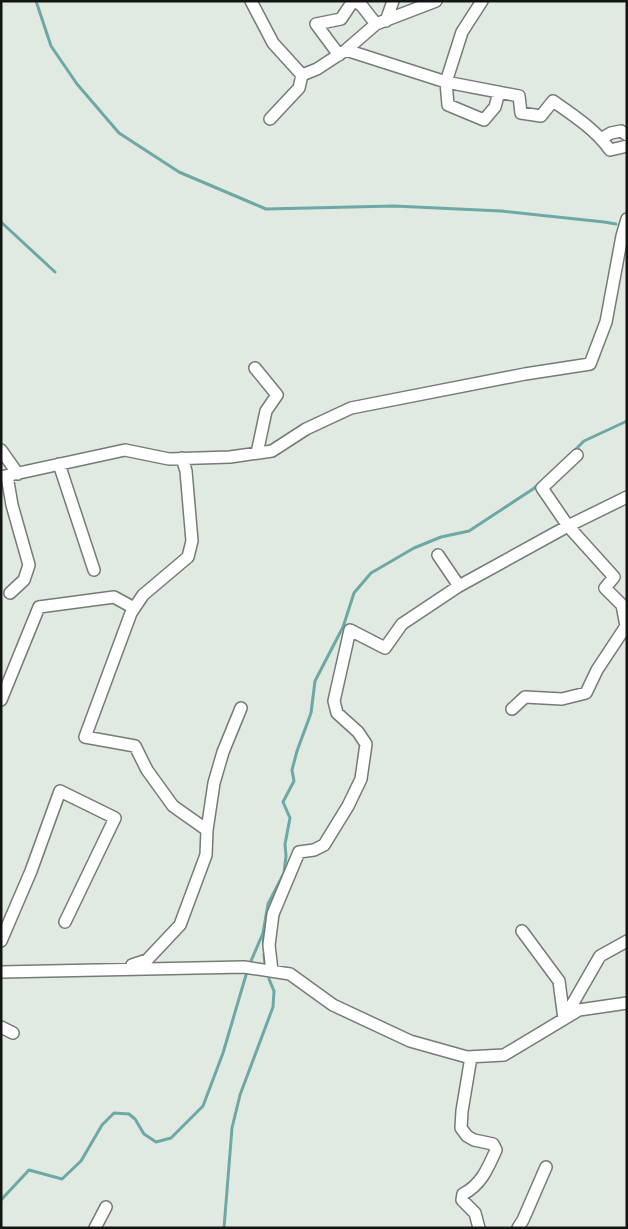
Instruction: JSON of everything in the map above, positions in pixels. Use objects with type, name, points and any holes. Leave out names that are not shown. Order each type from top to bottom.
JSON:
[{"type":"street","points":[[251,1],[273,43],[302,75]]},
{"type":"street","points":[[381,23],[354,1],[341,19],[316,24],[342,53],[446,82],[519,96],[521,113],[541,116],[552,101],[580,120],[600,137],[610,150],[627,146]]},
{"type":"street","points":[[381,23],[393,1]]},
{"type":"street","points":[[302,75],[317,69],[342,53],[381,23],[436,1]]},
{"type":"street","points":[[482,1],[462,32],[446,82],[448,105],[484,120],[496,107],[499,92]]},
{"type":"street","points":[[270,119],[299,88],[302,75]]},
{"type":"street","points":[[604,137],[621,131],[627,135]]},
{"type":"street","points":[[9,476],[125,450],[169,459],[230,457],[272,451],[306,429],[351,408],[516,376],[590,364],[606,322],[622,236],[627,219]]},
{"type":"street","points":[[255,368],[277,395],[266,411],[257,453]]},
{"type":"street","points":[[1,450],[9,476],[12,505],[29,565],[24,580],[10,593]]},
{"type":"street","points":[[512,709],[525,698],[562,699],[586,693],[597,670],[626,626],[622,604],[605,588],[614,577],[568,526],[542,488],[577,455]]},
{"type":"street","points":[[182,458],[186,472],[192,541],[188,557],[143,595],[131,613],[85,737],[135,746],[147,770],[173,806],[207,830]]},
{"type":"street","points":[[59,464],[94,570]]},
{"type":"street","points":[[272,971],[269,944],[273,914],[299,852],[314,850],[324,845],[348,806],[360,779],[366,744],[358,732],[337,713],[334,702],[350,630],[385,648],[402,624],[459,586],[568,526],[627,497]]},
{"type":"street","points":[[438,555],[459,586]]},
{"type":"street","points":[[1,700],[40,607],[114,598],[134,608]]},
{"type":"street","points":[[118,969],[147,960],[180,925],[206,855],[207,830],[214,784],[223,752],[241,708]]},
{"type":"street","points":[[1,941],[31,871],[60,791],[115,818],[65,922]]},
{"type":"street","points":[[522,932],[560,981],[564,1019]]},
{"type":"street","points":[[564,1019],[600,956],[627,941]]},
{"type":"street","points":[[1,972],[244,967],[290,974],[333,1005],[410,1040],[467,1057],[504,1055],[579,1010],[627,1003]]},
{"type":"street","points":[[1,1027],[13,1033]]},
{"type":"street","points":[[471,1057],[461,1128],[467,1136],[474,1140],[493,1144],[496,1150],[483,1177],[473,1189],[463,1194],[462,1200],[474,1213],[479,1228]]},
{"type":"street","points":[[518,1228],[546,1167]]},
{"type":"street","points":[[95,1228],[106,1207]]},
{"type":"waterway","points":[[36,1],[51,46],[77,84],[119,133],[179,172],[266,209],[394,206],[501,211],[616,224]]},
{"type":"waterway","points":[[1,222],[55,272]]},
{"type":"waterway","points":[[572,453],[584,441],[627,421]]},
{"type":"waterway","points":[[251,961],[263,933],[268,904],[284,873],[285,844],[290,818],[283,802],[294,781],[292,770],[311,713],[315,681],[343,627],[354,593],[371,573],[414,548],[441,537],[469,531],[540,483]]},
{"type":"waterway","points":[[263,934],[264,947]]},
{"type":"waterway","points":[[264,954],[265,964]]},
{"type":"waterway","points":[[1,1200],[29,1170],[62,1179],[81,1161],[102,1125],[114,1113],[129,1114],[135,1119],[144,1134],[156,1142],[171,1138],[203,1106],[223,1053],[246,975]]},
{"type":"waterway","points":[[224,1228],[232,1128],[240,1095],[273,1007],[274,991],[269,979]]}]
